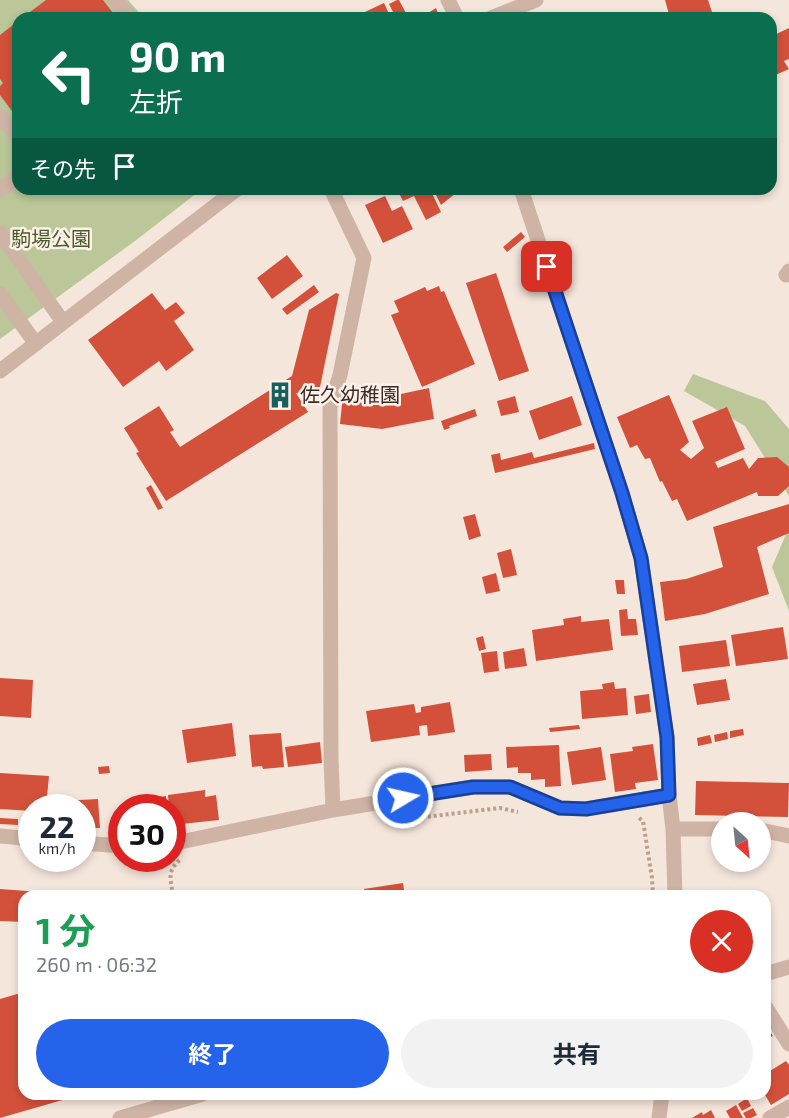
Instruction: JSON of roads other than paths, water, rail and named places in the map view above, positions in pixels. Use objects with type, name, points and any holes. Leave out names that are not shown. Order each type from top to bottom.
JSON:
[{"type":"street","points":[[114,0],[125,12]]},
{"type":"street","points":[[506,12],[536,0]]},
{"type":"street","points":[[0,116],[12,131]]},
{"type":"street","points":[[0,190],[12,181]]},
{"type":"street","points":[[0,371],[229,195]]},
{"type":"street","points":[[333,810],[330,407],[340,375],[364,258],[334,195]]},
{"type":"street","points":[[523,195],[622,493],[641,558],[667,737],[675,890]]},
{"type":"street","points":[[0,233],[63,322]]},
{"type":"street","points":[[0,294],[36,344]]},
{"type":"street","points":[[186,841],[333,810],[473,787],[510,787],[560,808],[586,809],[669,795]]},
{"type":"street","points":[[673,829],[711,830]]},
{"type":"street","points":[[771,832],[789,836]]},
{"type":"street","points":[[0,836],[18,838]]},
{"type":"street","points":[[771,972],[789,967]]},
{"type":"street","points":[[771,1016],[789,1044]]},
{"type":"street","points":[[120,1118],[182,1100]]},
{"type":"street","points":[[659,1118],[661,1100]]},
{"type":"street","points":[[770,1118],[789,1107]]},
{"type":"place","name":"佐久幼稚園","points":[[280,395]]},
{"type":"park label","name":"駒場公園","points":[[51,239]]}]
